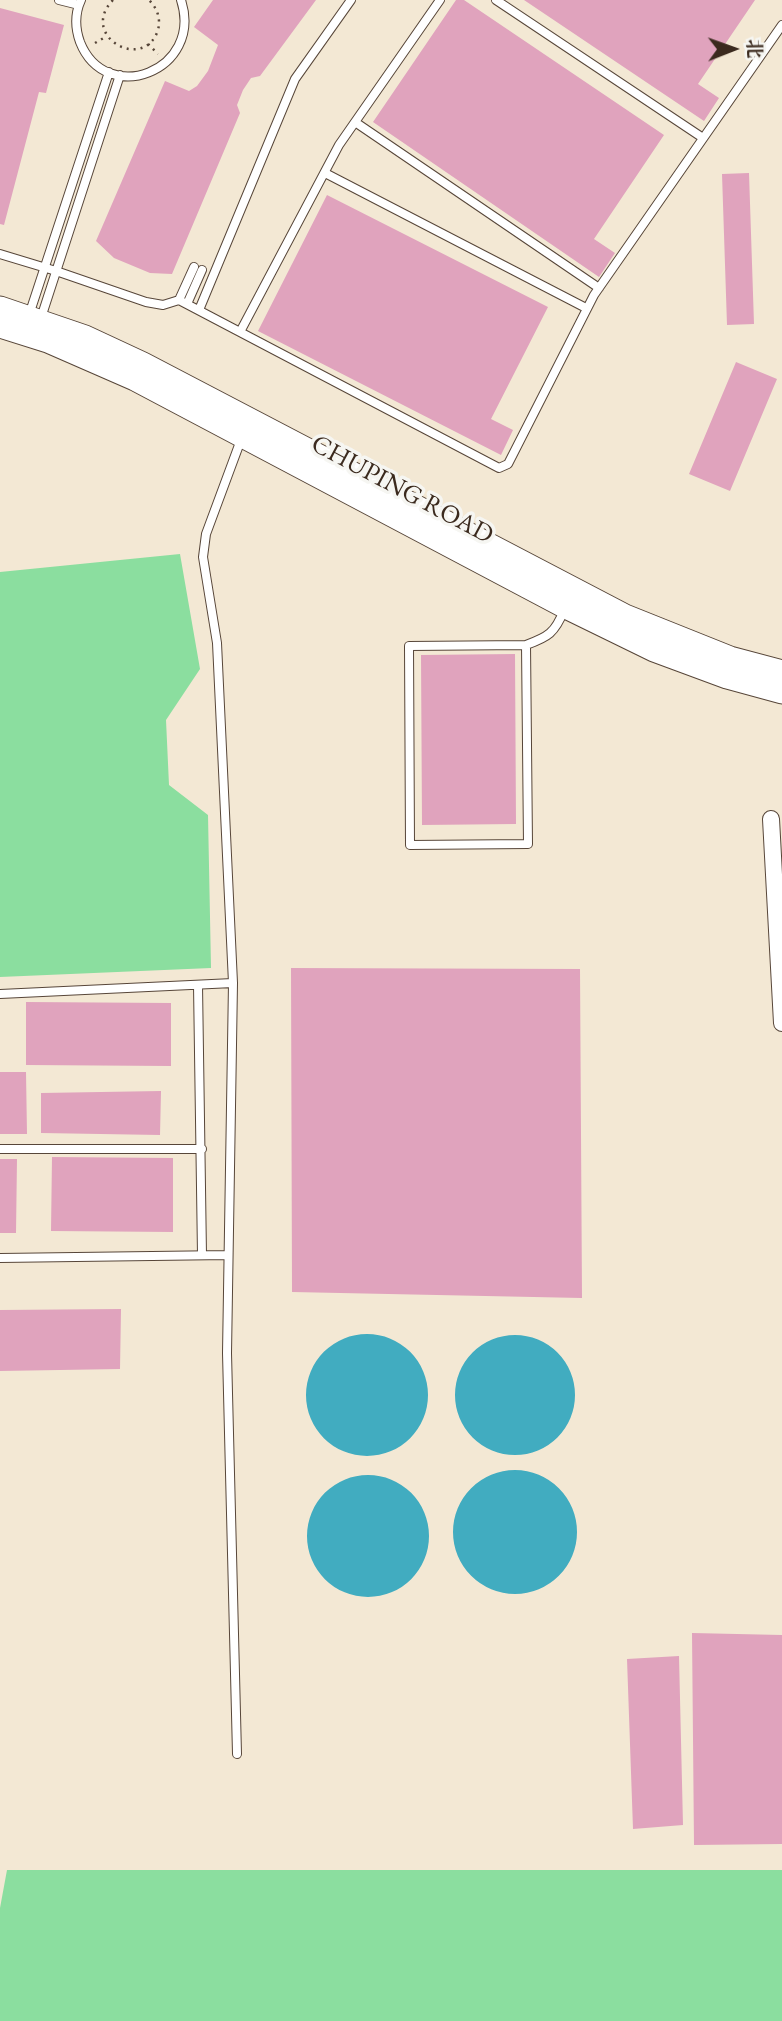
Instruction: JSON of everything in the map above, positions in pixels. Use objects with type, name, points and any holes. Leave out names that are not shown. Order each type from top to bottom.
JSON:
[{"type":"main road","name":"CHUPING ROAD","points":[[0,308],[32,327]]},
{"type":"main road","name":"CHUPING ROAD","points":[[0,326],[32,327],[108,347],[244,429],[566,607],[654,650],[727,677],[782,692]]},
{"type":"main road","name":"CHUPING ROAD","points":[[244,429],[625,616],[730,658],[782,672]]},
{"type":"street","points":[[771,819],[782,1023]]},
{"type":"lane","points":[[59,0],[80,2],[76,23],[80,41],[89,57],[109,72],[130,76],[149,73],[173,56],[184,30],[181,0]]},
{"type":"lane","points":[[199,310],[295,79],[351,0]]},
{"type":"lane","points":[[240,332],[355,122],[439,0]]},
{"type":"lane","points":[[496,0],[703,138]]},
{"type":"lane","points":[[0,254],[152,304],[183,302],[499,468],[508,464],[598,288],[782,25]]},
{"type":"lane","points":[[32,327],[45,267],[109,72]]},
{"type":"lane","points":[[32,327],[56,271],[120,75]]},
{"type":"lane","points":[[355,122],[598,288]]},
{"type":"lane","points":[[325,173],[586,308]]},
{"type":"lane","points":[[183,302],[198,269]]},
{"type":"lane","points":[[237,1754],[227,1353],[233,983],[217,643],[203,557],[206,534],[244,429]]},
{"type":"lane","points":[[526,645],[528,844],[411,845],[409,646],[526,645],[552,632],[558,626],[566,607]]},
{"type":"lane","points":[[0,994],[233,983]]},
{"type":"lane","points":[[198,985],[202,1149],[201,1255]]},
{"type":"lane","points":[[0,1149],[202,1149]]},
{"type":"lane","points":[[0,1258],[228,1255]]},
{"type":"path","points":[[113,0],[104,16],[104,30],[119,47],[134,49],[148,44],[157,33],[159,18],[149,0]]},
{"type":"green space","points":[[180,554],[200,669],[166,720],[169,785],[208,815],[211,968],[0,977],[0,572]]},
{"type":"green space","points":[[7,1870],[782,1870],[782,2021],[0,2021],[0,1908]]},
{"type":"water","points":[[367,1334],[391,1338],[410,1352],[424,1371],[428,1395],[424,1419],[410,1438],[391,1452],[367,1456],[343,1452],[324,1438],[310,1419],[306,1395],[310,1371],[324,1352],[343,1338]]},
{"type":"water","points":[[515,1335],[538,1340],[557,1353],[570,1372],[575,1395],[570,1418],[557,1437],[538,1450],[515,1455],[492,1450],[473,1437],[460,1418],[455,1395],[460,1372],[473,1353],[492,1340]]},
{"type":"water","points":[[515,1470],[539,1475],[559,1488],[572,1508],[577,1532],[572,1556],[559,1576],[539,1589],[515,1594],[491,1589],[471,1576],[458,1556],[453,1532],[458,1508],[471,1488],[491,1475]]},
{"type":"water","points":[[368,1475],[391,1479],[411,1493],[425,1513],[429,1536],[425,1559],[411,1579],[391,1593],[368,1597],[345,1593],[325,1579],[311,1559],[307,1536],[311,1513],[325,1493],[345,1479]]},
{"type":"building","points":[[213,0],[316,0],[260,76],[251,78],[243,90],[237,105],[240,113],[172,274],[150,273],[114,258],[96,241],[165,81],[189,91],[197,86],[208,71],[218,45],[194,27]]},
{"type":"building","points":[[456,0],[464,0],[664,135],[594,239],[615,253],[599,277],[373,122]]},
{"type":"building","points":[[524,0],[755,0],[698,84],[719,98],[704,121]]},
{"type":"building","points":[[0,8],[64,25],[46,93],[39,92],[4,225],[0,224]]},
{"type":"building","points":[[749,173],[754,324],[727,325],[722,174]]},
{"type":"building","points":[[327,195],[548,307],[491,419],[513,430],[501,455],[258,331]]},
{"type":"building","points":[[736,362],[777,379],[730,491],[689,474]]},
{"type":"building","points":[[515,654],[516,824],[422,825],[421,655]]},
{"type":"building","points":[[291,968],[580,969],[582,1298],[292,1292]]},
{"type":"building","points":[[26,1002],[171,1003],[171,1066],[26,1065]]},
{"type":"building","points":[[0,1072],[26,1072],[27,1134],[0,1134]]},
{"type":"building","points":[[161,1091],[160,1135],[41,1133],[41,1093]]},
{"type":"building","points":[[52,1157],[173,1158],[173,1232],[51,1231]]},
{"type":"building","points":[[0,1159],[17,1159],[16,1233],[0,1233]]},
{"type":"building","points":[[121,1309],[120,1369],[0,1371],[0,1310]]},
{"type":"building","points":[[692,1633],[782,1635],[782,1844],[694,1845]]},
{"type":"building","points":[[679,1656],[683,1825],[633,1829],[627,1659]]}]
